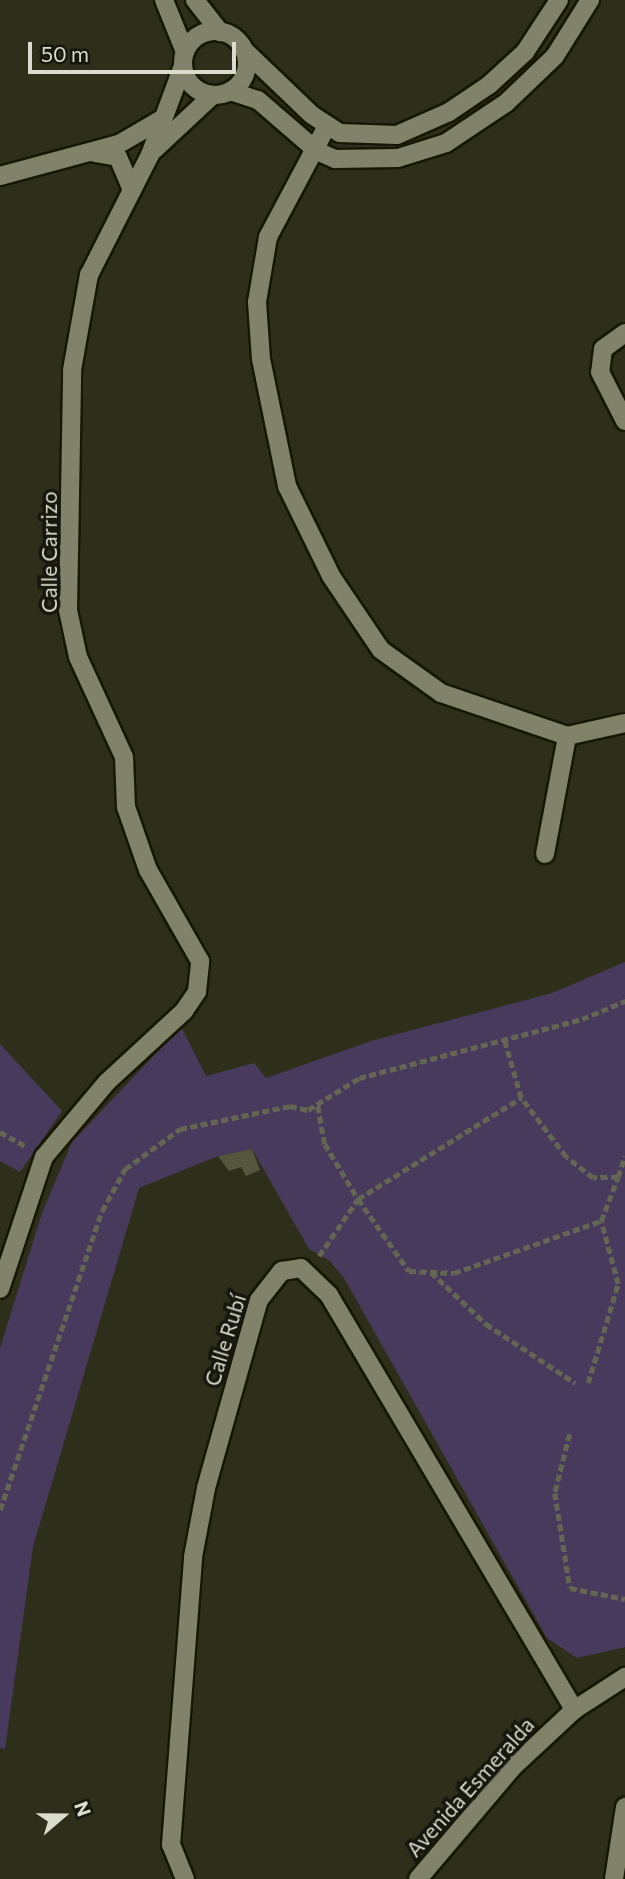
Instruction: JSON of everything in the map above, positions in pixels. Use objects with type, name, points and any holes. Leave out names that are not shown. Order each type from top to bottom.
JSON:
[{"type":"street","points":[[164,0],[184,59],[189,83],[258,100],[317,151],[335,159],[382,160],[446,143],[506,103],[555,56],[590,0]]},
{"type":"street","points":[[195,0],[220,32],[243,49],[327,126],[340,133],[374,137],[418,128],[449,112],[525,52],[559,0]]},
{"type":"street","points":[[150,155],[184,59],[195,38],[220,32]]},
{"type":"street","points":[[150,155],[221,93],[243,78],[243,49]]},
{"type":"street","points":[[0,176],[90,153],[162,119]]},
{"type":"street","points":[[327,126],[317,151],[268,237],[259,266],[261,359],[288,486],[331,576],[381,650],[441,693],[567,736],[625,723]]},
{"type":"street","points":[[90,153],[118,158],[132,190]]},
{"type":"street","name":"Calle Carrizo","points":[[0,1289],[44,1157],[107,1082],[184,1012],[197,992],[200,961],[148,870],[126,807],[124,757],[78,657],[68,610],[72,370],[89,275],[150,155]]},
{"type":"street","points":[[625,333],[603,349],[600,372],[625,421]]},
{"type":"street","points":[[545,854],[567,736]]},
{"type":"street","name":"Calle Rubí","points":[[185,1879],[171,1845],[193,1557],[206,1488],[259,1300],[282,1271],[308,1272]]},
{"type":"street","points":[[308,1272],[356,1341],[574,1710]]},
{"type":"street","name":"Avenida Esmeralda","points":[[418,1879],[514,1766],[574,1710],[625,1677]]},
{"type":"street","points":[[614,1879],[625,1807]]},
{"type":"path","points":[[0,1510],[102,1211],[125,1169],[180,1129],[290,1106],[318,1106],[359,1077],[582,1019],[625,1001]]},
{"type":"path","points":[[504,1039],[521,1098],[566,1157],[593,1178],[618,1177]]},
{"type":"path","points":[[308,1272],[358,1199],[521,1098]]},
{"type":"path","points":[[318,1106],[325,1144],[358,1199],[409,1271],[454,1273],[601,1221]]},
{"type":"path","points":[[588,1383],[618,1284],[601,1221],[625,1156]]},
{"type":"path","points":[[430,1272],[486,1324],[575,1383]]},
{"type":"path","points":[[570,1434],[555,1493],[570,1588],[625,1599]]},
{"type":"shaded area","points":[[625,962],[625,1647],[577,1658],[547,1638],[344,1278],[329,1260],[309,1249],[252,1149],[218,1156],[139,1188],[33,1547],[5,1749],[0,1748],[0,1348],[42,1213],[72,1142],[181,1027],[206,1076],[254,1063],[266,1078],[371,1041],[552,993]]},
{"type":"shaded area","points":[[0,1044],[62,1111],[20,1172],[0,1161]]},
{"type":"building","points":[[252,1149],[260,1170],[246,1176],[241,1167],[229,1171],[218,1156]]}]
